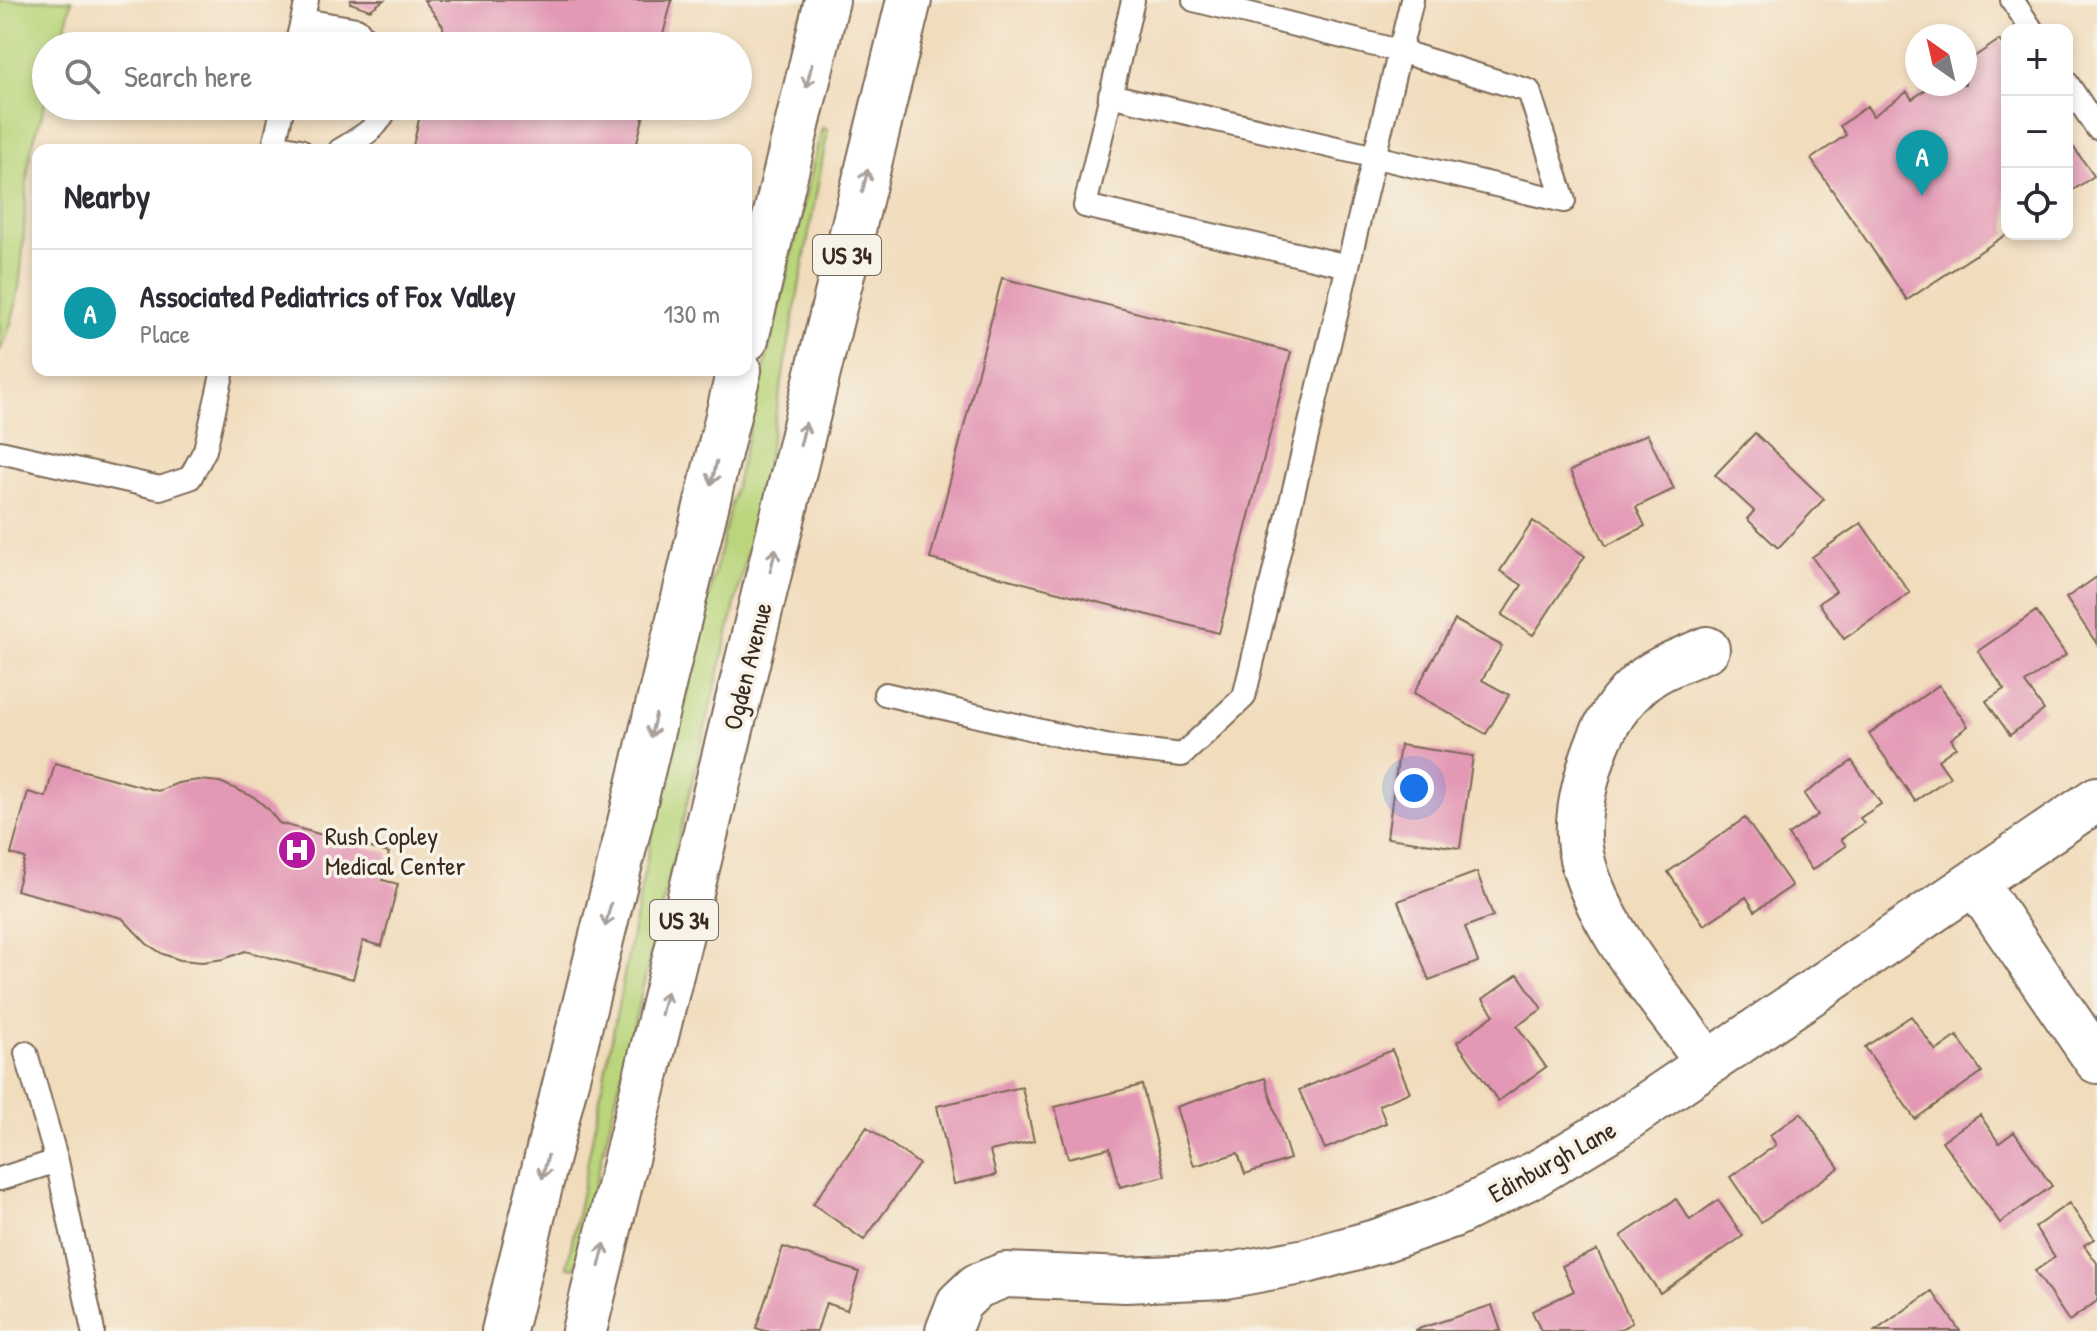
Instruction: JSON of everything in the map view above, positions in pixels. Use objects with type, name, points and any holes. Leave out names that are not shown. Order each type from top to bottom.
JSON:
[{"type":"main road","points":[[752,314],[827,0]]},
{"type":"main road","name":"Ogden Avenue","points":[[584,1331],[909,0]]},
{"type":"main road","name":"US 34","points":[[504,1331],[738,376]]},
{"type":"main road","points":[[1707,649],[1638,684],[1611,718],[1594,750],[1580,803],[1580,847],[1590,885],[1611,929],[1707,1062]]},
{"type":"main road","name":"Edinburgh Lane","points":[[948,1331],[959,1303],[977,1286],[1005,1275],[1125,1280],[1225,1276],[1306,1261],[1379,1241],[1453,1215],[1537,1173],[1617,1125],[2097,799]]},
{"type":"main road","points":[[1975,883],[2097,1061]]},
{"type":"lane","points":[[1133,0],[1085,206],[1348,266]]},
{"type":"lane","points":[[1110,95],[1564,201],[1529,91],[1399,51],[1194,0]]},
{"type":"lane","points":[[885,694],[1105,746],[1182,755],[1244,697],[1412,0]]},
{"type":"lane","points":[[2012,0],[2028,24]]},
{"type":"lane","points":[[300,32],[305,10],[359,32]]},
{"type":"lane","points":[[2073,92],[2097,128]]},
{"type":"lane","points":[[274,144],[280,120]]},
{"type":"lane","points":[[350,144],[380,120]]},
{"type":"lane","points":[[0,452],[160,488],[190,478],[205,450],[222,376]]},
{"type":"lane","points":[[26,1053],[57,1161],[93,1331]]},
{"type":"lane","points":[[0,1179],[57,1161]]},
{"type":"green space","points":[[0,0],[72,0],[64,32],[32,32],[32,120],[40,120],[30,156],[16,304],[0,351]]},
{"type":"green space","points":[[822,128],[828,130],[759,505],[575,1268],[567,1267],[652,833]]},
{"type":"building","points":[[351,0],[384,0],[370,10],[350,3]]},
{"type":"building","points":[[424,0],[672,0],[664,32],[443,32],[443,26]]},
{"type":"building","points":[[1999,40],[2001,43],[2001,238],[1907,300],[1811,159],[1846,135],[1840,126],[1867,106],[1873,116],[1905,93],[1912,99],[1916,96],[1977,96],[1977,55]]},
{"type":"building","points":[[419,120],[642,120],[636,144],[413,144]]},
{"type":"building","points":[[2073,146],[2094,176],[2073,190]]},
{"type":"building","points":[[1002,278],[1291,352],[1219,633],[930,559]]},
{"type":"building","points":[[1755,433],[1824,499],[1778,548],[1747,519],[1754,511],[1715,475]]},
{"type":"building","points":[[1647,434],[1674,489],[1636,507],[1645,526],[1606,546],[1570,471]]},
{"type":"building","points":[[1533,521],[1585,556],[1533,635],[1502,615],[1522,585],[1500,571]]},
{"type":"building","points":[[1861,523],[1910,593],[1844,639],[1819,603],[1836,591],[1812,557]]},
{"type":"building","points":[[2097,577],[2097,644],[2066,598]]},
{"type":"building","points":[[2036,611],[2066,655],[2025,683],[2044,710],[2010,735],[1986,701],[2004,689],[1978,651]]},
{"type":"building","points":[[1455,620],[1502,646],[1482,680],[1509,695],[1486,734],[1414,693]]},
{"type":"building","points":[[1939,685],[1968,726],[1951,739],[1956,747],[1938,760],[1950,777],[1915,801],[1869,734]]},
{"type":"building","points":[[1400,745],[1473,756],[1460,848],[1387,838]]},
{"type":"building","points":[[1852,761],[1881,804],[1860,818],[1864,823],[1841,839],[1846,846],[1812,870],[1788,835],[1818,815],[1804,794]]},
{"type":"building","points":[[55,763],[158,791],[178,783],[199,780],[220,782],[254,797],[279,823],[389,853],[382,880],[398,884],[382,946],[363,941],[353,979],[245,951],[224,959],[202,962],[180,960],[147,944],[122,918],[16,890],[25,858],[11,854],[28,792],[46,797]]},
{"type":"building","points":[[1745,818],[1792,886],[1755,911],[1746,897],[1704,925],[1668,872]]},
{"type":"building","points":[[1477,872],[1493,916],[1465,927],[1478,962],[1429,980],[1398,901]]},
{"type":"building","points":[[1518,974],[1542,1009],[1517,1026],[1546,1067],[1498,1101],[1457,1042],[1494,1015],[1483,999]]},
{"type":"building","points":[[1911,1016],[1936,1051],[1957,1036],[1982,1072],[1915,1119],[1865,1047]]},
{"type":"building","points":[[1392,1050],[1410,1092],[1379,1105],[1386,1123],[1325,1149],[1299,1090]]},
{"type":"building","points":[[1265,1078],[1290,1159],[1245,1174],[1238,1153],[1194,1166],[1176,1107]]},
{"type":"building","points":[[1142,1085],[1165,1176],[1120,1187],[1110,1148],[1068,1158],[1055,1107]]},
{"type":"building","points":[[1022,1087],[1034,1141],[990,1151],[996,1175],[954,1184],[937,1106]]},
{"type":"building","points":[[1801,1113],[1839,1168],[1761,1222],[1730,1177],[1776,1145],[1770,1135]]},
{"type":"building","points":[[1980,1115],[1999,1143],[2014,1132],[2052,1186],[2000,1223],[1942,1141]]},
{"type":"building","points":[[867,1127],[919,1164],[864,1240],[813,1204]]},
{"type":"building","points":[[1676,1199],[1690,1220],[1718,1200],[1743,1236],[1660,1293],[1621,1236]]},
{"type":"building","points":[[2069,1203],[2094,1239],[2084,1245],[2097,1263],[2097,1301],[2069,1321],[2035,1271],[2055,1257],[2035,1227]]},
{"type":"building","points":[[783,1247],[859,1272],[847,1310],[826,1303],[817,1331],[765,1331],[756,1328]]},
{"type":"building","points":[[1597,1250],[1632,1323],[1617,1331],[1541,1331],[1532,1311],[1574,1291],[1562,1266]]},
{"type":"building","points":[[1932,1291],[1960,1331],[1875,1331]]},
{"type":"building","points":[[1492,1305],[1501,1331],[1415,1331],[1415,1330]]},
{"type":"place","name":"Associated Pediatrics of Fox Valley","points":[[1922,196]]},
{"type":"place","name":"Rush Copley Medical Center","points":[[297,850]]}]
